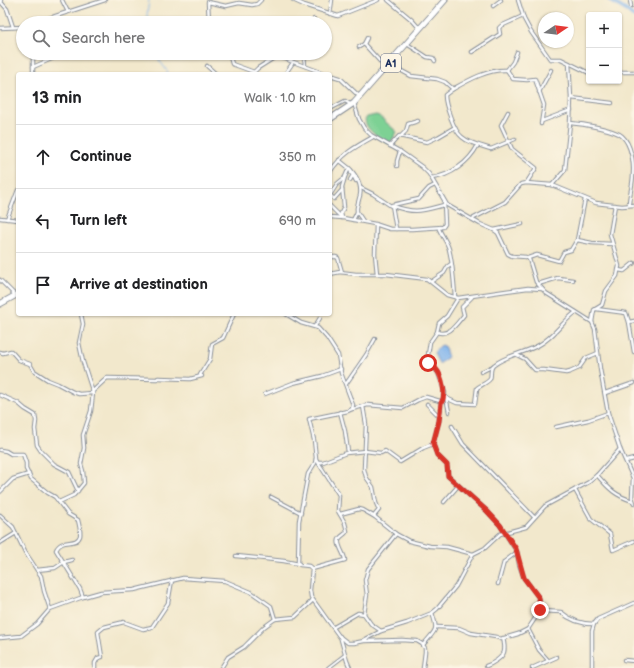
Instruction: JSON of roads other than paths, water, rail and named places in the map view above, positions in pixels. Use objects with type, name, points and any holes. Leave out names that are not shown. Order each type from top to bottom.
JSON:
[{"type":"highway","name":"A1","points":[[332,118],[353,104],[360,97],[445,0]]},
{"type":"highway","points":[[0,304],[16,295]]},
{"type":"street","points":[[0,28],[13,27],[7,10],[0,1],[1,0]]},
{"type":"street","points":[[62,0],[68,12]]},
{"type":"street","points":[[56,16],[105,0]]},
{"type":"street","points":[[209,16],[208,2],[226,6],[239,3],[252,5],[257,4],[261,0]]},
{"type":"street","points":[[293,0],[304,5],[323,10],[330,14],[341,15],[378,0]]},
{"type":"street","points":[[330,14],[332,0]]},
{"type":"street","points":[[388,0],[420,29]]},
{"type":"street","points":[[493,6],[501,0]]},
{"type":"street","points":[[518,0],[531,32],[550,59],[560,59],[586,72]]},
{"type":"street","points":[[630,0],[630,6]]},
{"type":"street","points":[[472,52],[500,34],[499,28],[501,26],[524,16]]},
{"type":"street","points":[[359,47],[364,44],[367,38]]},
{"type":"street","points":[[364,44],[387,66],[411,76],[437,79],[445,82],[453,89]]},
{"type":"street","points":[[407,44],[427,57],[433,58],[435,61]]},
{"type":"street","points":[[515,139],[492,149],[478,145],[461,136],[450,115],[445,96],[453,89],[480,75],[506,70],[513,62],[517,52]]},
{"type":"street","points":[[33,60],[33,72]]},
{"type":"street","points":[[34,67],[50,60]]},
{"type":"street","points":[[231,60],[233,65],[250,72]]},
{"type":"street","points":[[254,72],[271,60]]},
{"type":"street","points":[[288,60],[321,72]]},
{"type":"street","points":[[305,60],[305,66]]},
{"type":"street","points":[[552,185],[565,170],[571,110],[569,63]]},
{"type":"street","points":[[286,72],[292,64]]},
{"type":"street","points":[[207,66],[214,72]]},
{"type":"street","points":[[506,70],[513,79],[534,79],[544,106],[542,122],[571,110]]},
{"type":"street","points":[[538,92],[551,70]]},
{"type":"street","points":[[622,72],[634,72]]},
{"type":"street","points":[[332,76],[340,78],[360,97]]},
{"type":"street","points":[[571,98],[612,103]]},
{"type":"street","points":[[332,107],[344,101],[353,104],[364,128],[373,137],[400,151],[422,167],[436,185],[444,203],[445,224],[440,227],[396,229],[376,224],[332,217]]},
{"type":"street","points":[[508,112],[501,125],[508,142],[512,149],[536,168],[526,183]]},
{"type":"street","points":[[390,146],[398,136],[401,136],[406,131],[407,125],[418,122]]},
{"type":"street","points":[[570,123],[620,134],[625,140],[630,151],[633,168],[629,205]]},
{"type":"street","points":[[401,136],[427,142],[455,127]]},
{"type":"street","points":[[332,169],[348,151],[373,137]]},
{"type":"street","points":[[430,178],[450,173],[469,158],[478,145]]},
{"type":"street","points":[[397,166],[396,161],[400,151]]},
{"type":"street","points":[[339,160],[350,169],[357,178],[361,188],[361,194],[356,208],[357,212],[353,220]]},
{"type":"street","points":[[350,169],[356,181]]},
{"type":"street","points":[[332,197],[334,199],[342,190],[345,178],[350,169]]},
{"type":"street","points":[[350,180],[352,175]]},
{"type":"street","points":[[332,192],[337,184],[345,178]]},
{"type":"street","points":[[471,219],[504,203],[521,184],[526,183],[552,185],[596,203],[634,205]]},
{"type":"street","points":[[391,206],[419,198],[429,188],[436,185]]},
{"type":"street","points":[[342,187],[344,206],[341,213],[342,218]]},
{"type":"street","points":[[361,188],[391,206],[409,211],[429,210],[444,203]]},
{"type":"street","points":[[7,219],[16,195]]},
{"type":"street","points":[[444,203],[471,219],[494,230],[498,234],[508,254],[528,258],[537,255],[559,261],[564,252],[571,250],[577,240],[585,199]]},
{"type":"street","points":[[615,205],[610,233],[619,266],[616,280],[606,291],[602,305],[594,310],[592,322],[595,329],[608,412],[620,449],[633,478],[633,502]]},
{"type":"street","points":[[391,206],[396,229]]},
{"type":"street","points":[[332,208],[342,218]]},
{"type":"street","points":[[357,212],[364,222]]},
{"type":"street","points":[[0,218],[16,220]]},
{"type":"street","points":[[376,224],[375,254],[377,274]]},
{"type":"street","points":[[494,230],[522,224]]},
{"type":"street","points":[[440,227],[439,229],[449,248],[456,298],[447,316],[439,323],[437,332],[429,347],[428,363],[438,372],[449,412]]},
{"type":"street","points":[[577,240],[592,243],[612,244]]},
{"type":"street","points":[[332,257],[338,258],[342,272]]},
{"type":"street","points":[[528,258],[535,278],[542,289],[592,322]]},
{"type":"street","points":[[618,270],[624,271],[634,263]]},
{"type":"street","points":[[431,281],[444,273],[451,264]]},
{"type":"street","points":[[332,274],[342,272],[356,274],[386,274],[428,279],[447,295],[456,298],[472,297],[506,290],[528,288],[542,289]]},
{"type":"street","points":[[538,284],[558,278],[573,280]]},
{"type":"street","points":[[0,280],[16,293]]},
{"type":"street","points":[[437,332],[442,334],[451,330],[464,315],[462,307],[472,297]]},
{"type":"street","points":[[596,309],[625,313],[629,322],[634,352]]},
{"type":"street","points":[[481,372],[492,367],[501,360],[533,348],[545,341],[568,317],[576,312]]},
{"type":"street","points":[[59,502],[71,497],[78,491],[84,482],[81,464],[84,448],[83,435],[92,405],[93,392],[83,362],[79,343],[83,322],[82,316]]},
{"type":"street","points":[[0,352],[3,353],[11,351],[19,360],[30,364],[34,371],[78,394],[93,392],[107,378],[190,379],[202,376],[200,375],[210,359],[212,344],[223,338],[233,316]]},
{"type":"street","points":[[289,316],[301,323],[315,326],[324,333],[340,361],[341,369],[353,405],[352,409]]},
{"type":"street","points":[[315,326],[320,318]]},
{"type":"street","points":[[629,322],[634,321]]},
{"type":"street","points":[[346,384],[375,339]]},
{"type":"street","points":[[517,354],[525,359],[535,370],[566,373],[579,368],[586,358],[598,354]]},
{"type":"street","points":[[446,398],[454,402],[475,404],[477,388],[490,379],[492,367]]},
{"type":"street","points":[[265,394],[293,383],[322,376],[341,369]]},
{"type":"street","points":[[605,393],[634,384]]},
{"type":"street","points":[[436,627],[459,628],[471,633],[503,638],[522,633],[528,629],[540,611],[539,598],[524,578],[517,552],[505,532],[487,511],[448,476],[447,465],[437,455],[433,444],[439,421],[444,391]]},
{"type":"street","points":[[0,395],[18,402],[25,409],[35,415],[36,442],[39,448],[54,464],[69,472],[78,491]]},
{"type":"street","points":[[236,556],[284,561],[309,566],[312,568],[346,560],[339,541],[340,537],[346,534],[347,530],[338,511],[337,505],[340,495],[316,458],[314,440],[309,419],[368,404],[403,408],[426,397],[440,401],[441,403]]},
{"type":"street","points":[[428,404],[439,417]]},
{"type":"street","points":[[363,406],[366,424],[364,469],[366,477],[373,487],[376,503],[379,507],[379,511],[374,516]]},
{"type":"street","points":[[340,412],[348,452]]},
{"type":"street","points":[[556,426],[588,420],[608,412]]},
{"type":"street","points":[[452,426],[463,444],[534,517]]},
{"type":"street","points":[[318,462],[322,462],[348,452],[365,451],[381,453],[385,451],[400,462],[422,448],[433,444]]},
{"type":"street","points":[[312,568],[310,590],[313,600],[340,636],[348,643],[364,640],[381,631],[432,613],[453,590],[474,554],[485,549],[500,534],[526,527],[548,503],[583,486],[597,475],[620,449]]},
{"type":"street","points":[[0,450],[11,454],[22,454],[31,479],[59,502],[68,514],[78,519],[80,537],[77,540],[62,543],[56,550],[80,589],[83,597]]},
{"type":"street","points":[[299,564],[298,529],[308,474],[315,463],[316,458]]},
{"type":"street","points":[[626,461],[634,459]]},
{"type":"street","points":[[0,492],[13,479],[29,474]]},
{"type":"street","points":[[597,475],[614,493],[633,502]]},
{"type":"street","points":[[444,502],[458,486]]},
{"type":"street","points":[[575,490],[591,518],[610,534],[613,550],[634,541]]},
{"type":"street","points":[[271,497],[301,513]]},
{"type":"street","points":[[340,514],[361,509],[374,516],[396,534],[413,542],[430,546],[447,547],[474,554]]},
{"type":"street","points":[[0,515],[8,521],[16,533],[25,552],[41,576],[50,609]]},
{"type":"street","points":[[0,543],[16,533]]},
{"type":"street","points":[[381,631],[371,624],[364,614],[367,594],[365,580],[368,569],[396,534]]},
{"type":"street","points":[[498,584],[504,562],[517,552]]},
{"type":"street","points":[[37,570],[55,568],[64,562],[72,560]]},
{"type":"street","points":[[0,638],[17,637],[25,634],[37,624],[50,609],[83,597],[101,592],[134,590],[188,577],[224,581],[251,592],[270,605],[275,619]]},
{"type":"street","points":[[95,668],[95,663],[98,658],[102,657],[98,632],[107,626],[124,622],[143,628],[152,627],[168,603],[172,580]]},
{"type":"street","points":[[221,668],[228,657],[244,647],[264,627],[275,619],[295,617],[313,600]]},
{"type":"street","points":[[592,668],[592,633],[594,624],[598,619],[634,603]]},
{"type":"street","points":[[540,611],[561,612],[565,617],[572,620],[585,624],[594,624]]},
{"type":"street","points":[[334,627],[356,613],[364,614]]},
{"type":"street","points":[[432,613],[436,627]]},
{"type":"street","points":[[423,645],[436,627]]},
{"type":"street","points":[[528,629],[539,650],[548,660]]},
{"type":"street","points":[[340,636],[350,668]]},
{"type":"street","points":[[486,666],[492,664],[503,654],[503,638]]},
{"type":"street","points":[[364,640],[417,641],[423,645],[425,654],[424,668]]},
{"type":"street","points":[[328,668],[345,655]]},
{"type":"street","points":[[532,668],[557,657]]},
{"type":"street","points":[[624,660],[634,661]]},
{"type":"water","points":[[441,345],[444,346],[448,357],[439,364],[434,353]]},
{"type":"waterway","points":[[147,16],[149,0]]},
{"type":"waterway","points":[[609,0],[629,12],[634,17]]},
{"type":"waterway","points":[[159,60],[168,72]]}]
